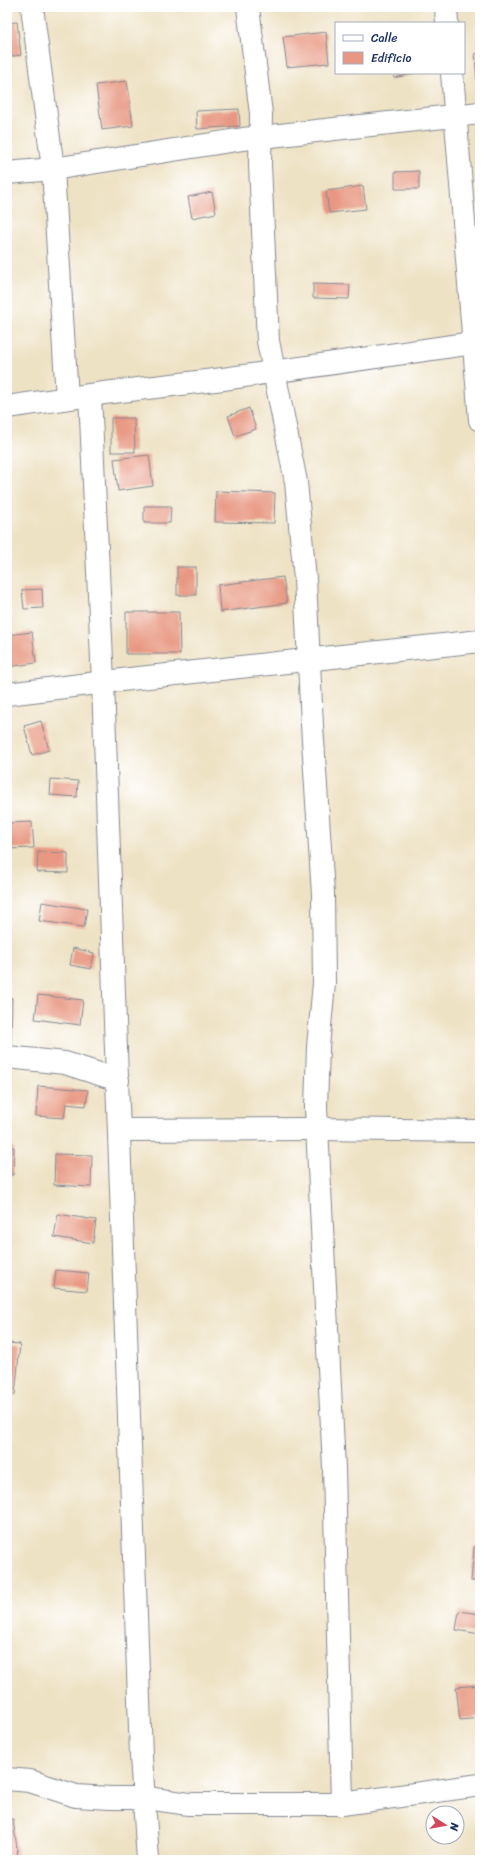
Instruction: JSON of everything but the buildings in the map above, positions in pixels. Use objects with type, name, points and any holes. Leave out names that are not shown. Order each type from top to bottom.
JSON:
[{"type":"street","points":[[32,7],[53,168],[67,398]]},
{"type":"street","points":[[248,7],[260,106],[260,165],[268,340],[296,482],[305,579],[323,894],[324,984],[318,1048],[316,1107],[334,1468],[342,1804]]},
{"type":"street","points":[[446,7],[448,22]]},
{"type":"street","points":[[452,74],[477,342],[480,420]]},
{"type":"street","points":[[7,174],[261,138],[480,113]]},
{"type":"street","points":[[7,407],[274,372],[477,342]]},
{"type":"street","points":[[90,395],[103,682],[120,1130],[141,1756],[148,1860]]},
{"type":"street","points":[[7,694],[103,682],[480,641]]},
{"type":"street","points":[[7,1058],[65,1064],[118,1080]]},
{"type":"street","points":[[120,1130],[317,1129],[480,1131]]},
{"type":"street","points":[[7,1779],[30,1781],[76,1796],[144,1798],[189,1804],[342,1804],[480,1784]]}]
